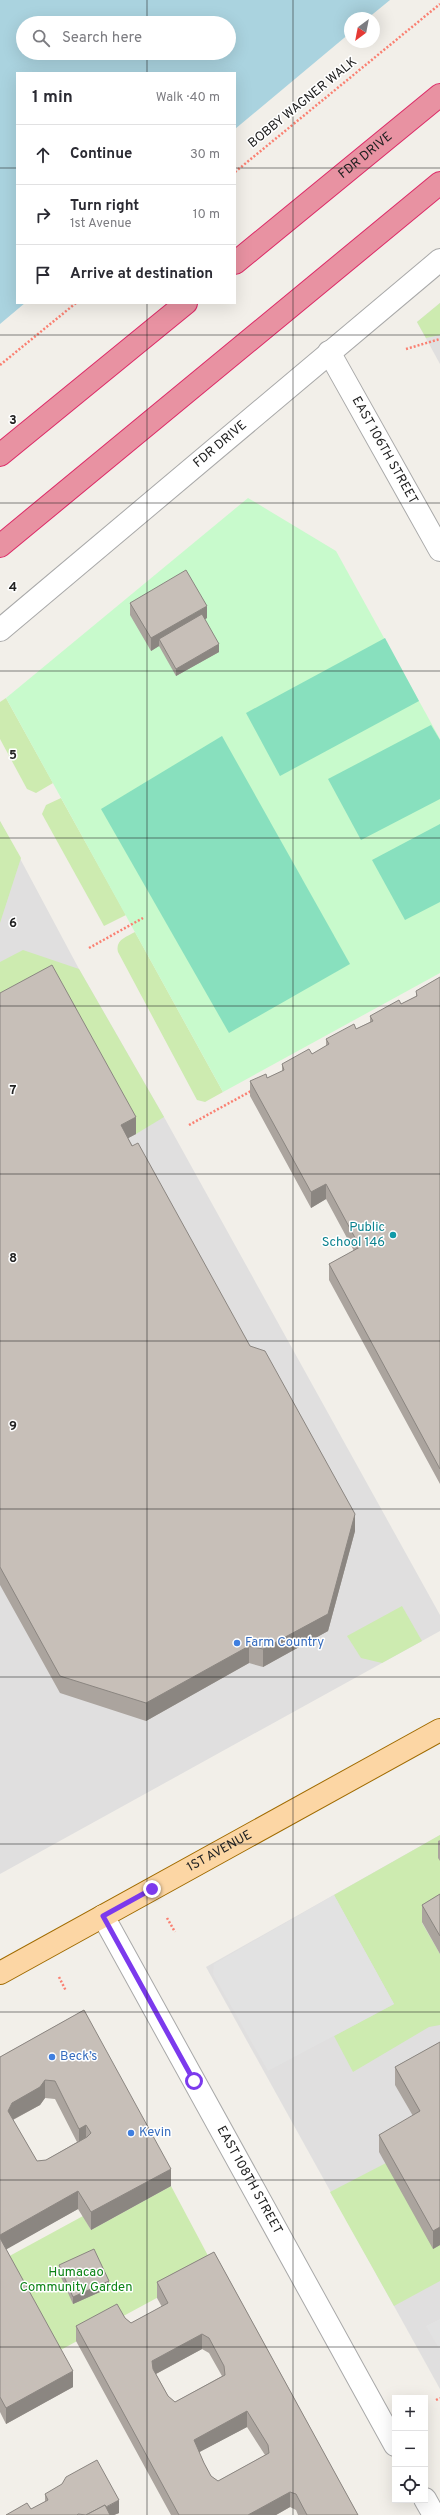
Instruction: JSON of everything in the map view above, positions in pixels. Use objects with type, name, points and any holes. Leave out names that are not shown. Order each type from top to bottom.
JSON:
[{"type":"highway","name":"FDR DRIVE","points":[[236,262],[440,95]]},
{"type":"highway","points":[[0,546],[440,184]]},
{"type":"highway","points":[[0,455],[185,304]]},
{"type":"main road","name":"1ST AVENUE","points":[[0,1973],[440,1730]]},
{"type":"street","name":"FDR DRIVE","points":[[0,630],[440,260]]},
{"type":"street","name":"EAST 106TH STREET","points":[[329,352],[440,550]]},
{"type":"street","name":"EAST 108TH STREET","points":[[103,1916],[392,2440]]},
{"type":"street","points":[[427,2503],[434,2515]]},
{"type":"path","name":"BOBBY WAGNER WALK","points":[[236,171],[440,4]]},
{"type":"path","points":[[0,365],[75,304]]},
{"type":"path","points":[[406,349],[440,339]]},
{"type":"path","points":[[89,948],[143,918]]},
{"type":"path","points":[[189,1125],[259,1086]]},
{"type":"path","points":[[167,1917],[175,1932]]},
{"type":"path","points":[[58,1976],[66,1991]]},
{"type":"path","points":[[436,2400],[440,2398]]},
{"type":"shaded area","points":[[440,303],[440,364],[417,322]]},
{"type":"shaded area","points":[[0,821],[79,969],[164,1117],[440,1615],[440,1631],[0,1874]]},
{"type":"shaded area","points":[[440,1835],[440,2389],[206,1967]]},
{"type":"shaded area","points":[[334,1895],[394,2004],[268,2071],[213,1974],[214,1964]]},
{"type":"shaded area","points":[[440,2319],[440,2350],[426,2326]]},
{"type":"green space","points":[[440,303],[440,335],[426,338],[417,322]]},
{"type":"green space","points":[[248,498],[336,551],[440,739],[440,973],[223,1092],[6,698]]},
{"type":"green space","points":[[385,638],[419,701],[280,776],[246,713]]},
{"type":"green space","points":[[6,698],[53,783],[36,793],[27,789],[0,739],[0,702]]},
{"type":"green space","points":[[431,725],[440,740],[440,799],[361,840],[328,779]]},
{"type":"green space","points":[[222,736],[350,964],[229,1033],[101,809]]},
{"type":"green space","points":[[61,798],[126,915],[104,926],[42,814],[46,805]]},
{"type":"green space","points":[[0,821],[21,858],[0,923]]},
{"type":"green space","points":[[440,824],[440,902],[405,920],[372,860]]},
{"type":"green space","points":[[135,932],[223,1092],[205,1102],[197,1100],[118,952],[118,945],[122,939]]},
{"type":"green space","points":[[23,950],[79,969],[164,1117],[136,1134],[0,1011],[0,962]]},
{"type":"green space","points":[[402,1606],[422,1641],[382,1663],[361,1658],[347,1636]]},
{"type":"green space","points":[[440,1835],[440,1912],[422,1923],[440,1954],[440,2025],[429,2027],[353,2072],[334,2036],[394,2004],[334,1895]]},
{"type":"green space","points":[[386,2163],[440,2245],[440,2281],[394,2306],[330,2192]]},
{"type":"green space","name":"Humacao Community Garden","points":[[171,2186],[214,2267],[55,2353],[4,2259],[83,2216],[91,2230]]},
{"type":"water","points":[[0,0],[390,0],[375,12],[344,12],[344,38],[236,128],[236,72],[16,72],[16,304],[24,304],[0,324]]},
{"type":"building","points":[[186,570],[207,606],[151,638],[130,603]]},
{"type":"building","points":[[202,614],[219,644],[176,669],[159,639]]},
{"type":"building","points":[[52,965],[136,1117],[121,1125],[132,1146],[138,1143],[250,1346],[265,1351],[355,1514],[328,1614],[263,1649],[249,1646],[146,1703],[60,1676],[0,1567],[0,993]]},
{"type":"building","name":"Public School 146","points":[[440,977],[440,1469],[329,1264],[360,1247],[326,1184],[311,1192],[250,1081],[266,1074],[267,1078],[284,1070],[282,1064],[309,1049],[312,1054],[329,1044],[326,1039],[354,1024],[356,1029],[373,1021],[370,1016],[399,1000],[401,1004],[417,996],[416,991]]},
{"type":"building","points":[[440,1894],[440,1936],[422,1905]]},
{"type":"building","points":[[84,2010],[171,2169],[91,2212],[78,2191],[0,2235],[0,2057]],"holes":[[[45,2080],[55,2081],[79,2129],[86,2125],[91,2133],[87,2137],[46,2160],[37,2161],[8,2111],[12,2103],[40,2087]]]},
{"type":"building","points":[[440,2042],[440,2227],[433,2231],[379,2135],[420,2111],[395,2067]]},
{"type":"building","points":[[0,2238],[73,2371],[6,2408],[0,2397]]},
{"type":"building","points":[[94,2249],[109,2281],[73,2297],[59,2265]]},
{"type":"building","points":[[214,2252],[358,2515],[307,2515],[296,2494],[290,2492],[248,2515],[179,2515],[76,2326],[117,2304],[125,2318],[131,2323],[168,2303],[157,2282]],"holes":[[[202,2334],[209,2338],[224,2366],[225,2375],[175,2402],[168,2396],[153,2369],[152,2361]],[[247,2411],[268,2445],[269,2453],[218,2481],[211,2476],[194,2440]]]},
{"type":"building","points":[[97,2460],[119,2500],[106,2507],[105,2505],[86,2515],[6,2515],[27,2503],[31,2509],[48,2500],[45,2494],[62,2484],[66,2477]]},
{"type":"building","points":[[105,2505],[110,2515],[86,2515]]},
{"type":"place","name":"Public School 146","points":[[393,1235]]},
{"type":"place","name":"Farm Country","points":[[237,1643]]},
{"type":"place","name":"Beck’s","points":[[52,2057]]},
{"type":"place","name":"Kevin","points":[[131,2133]]},
{"type":"route","points":[[152,1889],[103,1916],[194,2081]]}]
